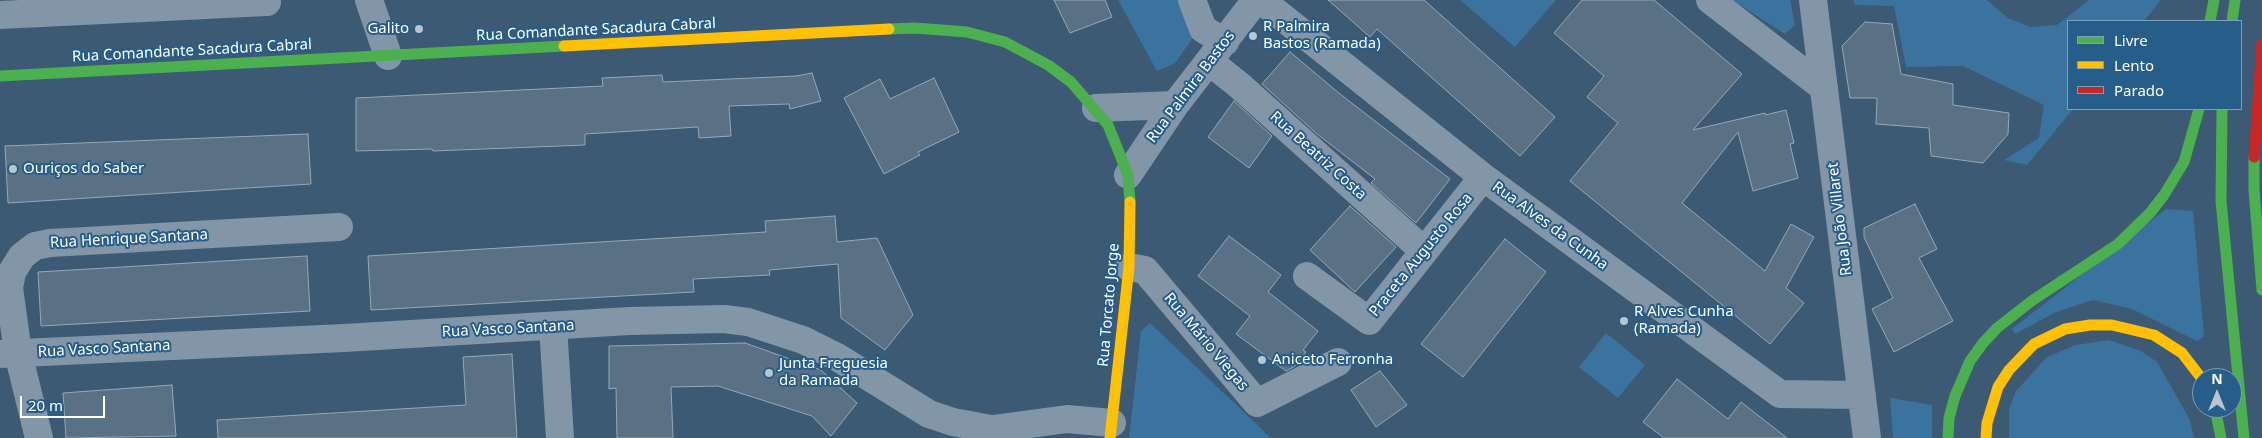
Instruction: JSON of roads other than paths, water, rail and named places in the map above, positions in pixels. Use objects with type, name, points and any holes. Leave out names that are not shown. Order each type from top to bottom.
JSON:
[{"type":"main road","points":[[2210,20],[2214,0]]},
{"type":"main road","points":[[2232,20],[2235,0]]},
{"type":"main road","name":"Rua Comandante Sacadura Cabral","points":[[0,76],[814,32],[942,29],[985,36],[1005,42],[1032,55],[1071,82],[1096,108],[1116,140],[1128,175]]},
{"type":"main road","points":[[2262,51],[2254,142],[2254,190],[2262,290]]},
{"type":"main road","points":[[1948,438],[1949,418],[1962,377],[1983,343],[2002,323],[2033,300],[2118,244],[2150,213],[2164,195],[2184,162],[2199,110]]},
{"type":"main road","points":[[2222,110],[2221,209],[2244,438]]},
{"type":"main road","name":"Rua Torcato Jorge","points":[[1111,430],[1129,267],[1131,219],[1128,175]]},
{"type":"main road","points":[[1986,438],[1987,423],[1998,387],[2009,370],[2019,357],[2034,344],[2066,329],[2090,324],[2136,329],[2154,335],[2182,353],[2194,368]]},
{"type":"main road","points":[[2217,418],[2221,438]]},
{"type":"street","points":[[369,0],[388,56]]},
{"type":"street","name":"Rua Beatriz Costa","points":[[1192,0],[1203,29],[1240,86],[1424,251]]},
{"type":"street","name":"Rua Palmira Bastos","points":[[1128,175],[1175,105],[1218,52],[1256,0]]},
{"type":"street","name":"Rua Alves da Cunha","points":[[1261,0],[1483,177],[1780,394],[1862,395]]},
{"type":"street","points":[[1710,0],[1824,88]]},
{"type":"street","name":"Rua João Villaret","points":[[1813,0],[1868,438]]},
{"type":"street","points":[[0,15],[267,2]]},
{"type":"street","points":[[1096,108],[1175,105]]},
{"type":"street","name":"Praceta Augusto Rosa","points":[[1307,276],[1369,321],[1483,177]]},
{"type":"street","name":"Rua Henrique Santana","points":[[39,438],[9,353],[12,272],[22,256],[35,246],[50,243],[339,227]]},
{"type":"street","name":"Rua Mário Viegas","points":[[1129,267],[1144,270],[1257,403],[1338,362]]},
{"type":"street","name":"Rua Vasco Santana","points":[[9,353],[629,321],[724,319],[748,322],[796,337],[820,348],[929,414],[953,422],[1003,434],[1067,419],[1111,430]]},
{"type":"street","points":[[553,326],[560,438]]},
{"type":"place","name":"Galito","points":[[419,29]]},
{"type":"place","name":"R Palmira Bastos (Ramada)","points":[[1253,36]]},
{"type":"place","name":"Ouriços do Saber","points":[[13,169]]},
{"type":"place","name":"R Alves Cunha (Ramada)","points":[[1624,321]]},
{"type":"place","name":"Aniceto Ferronha","points":[[1262,360]]},
{"type":"place","name":"Junta Freguesia da Ramada","points":[[769,373]]}]
